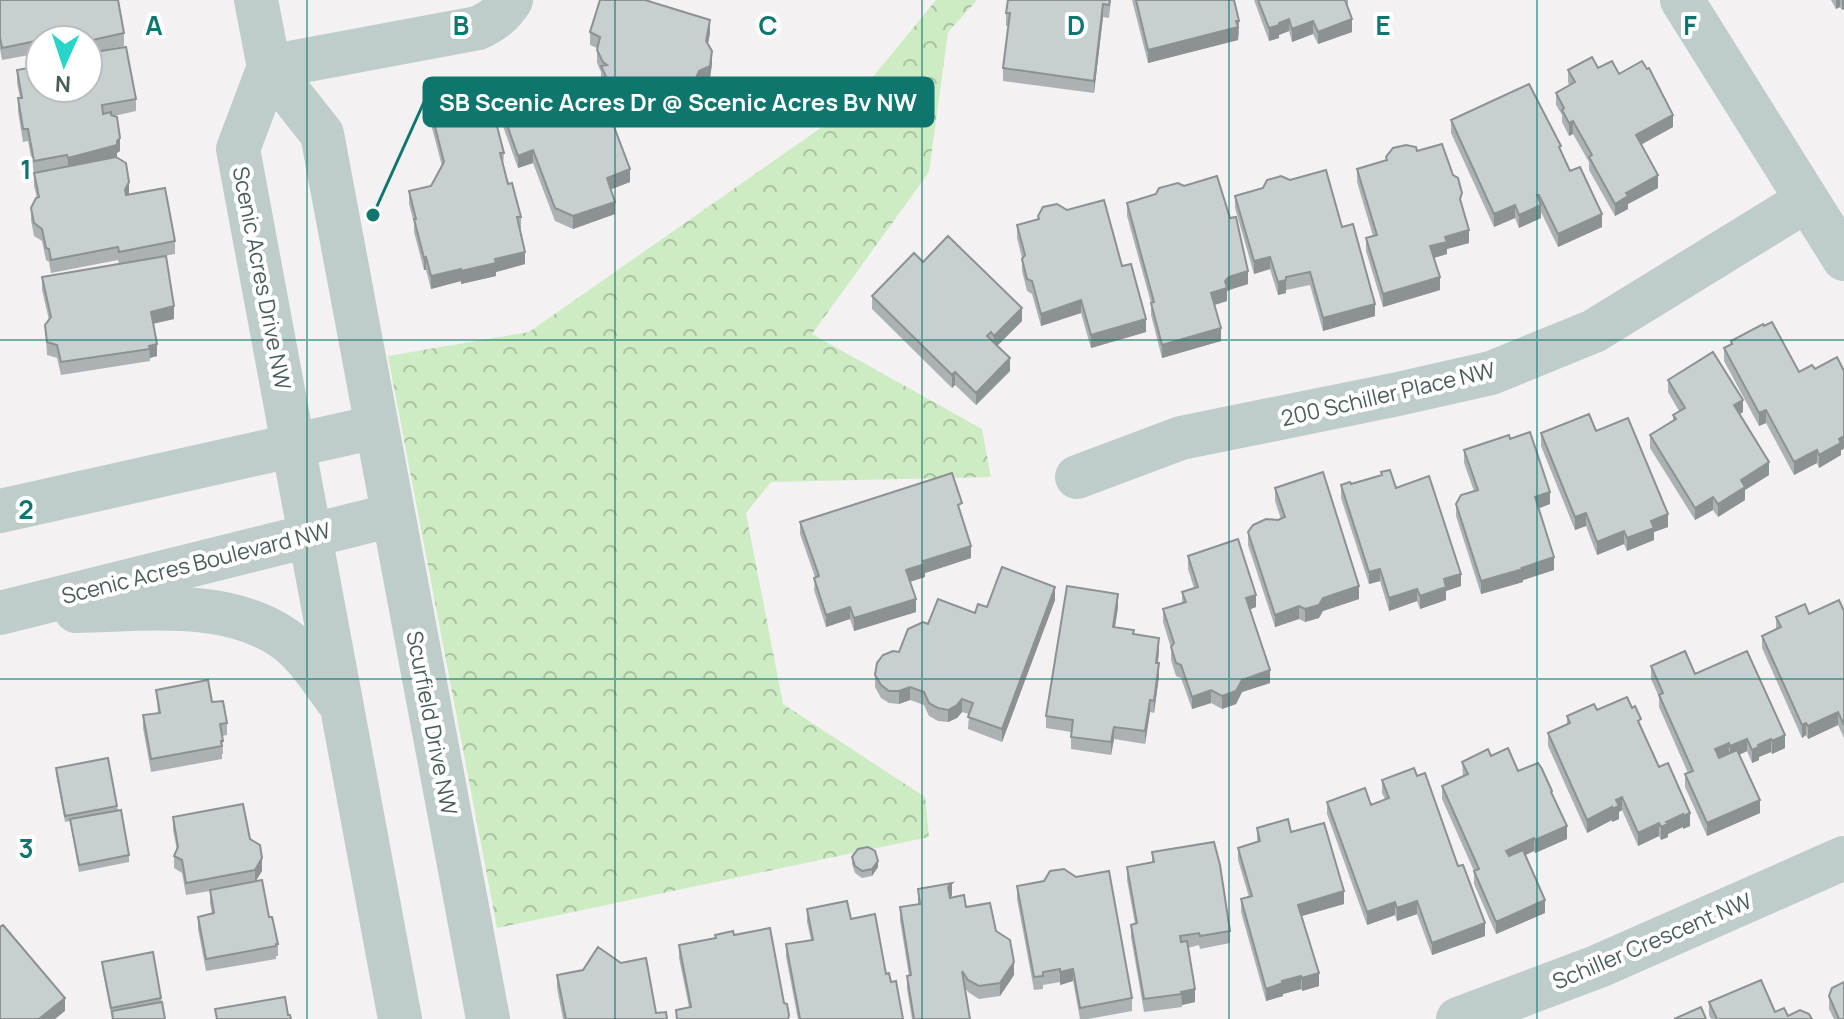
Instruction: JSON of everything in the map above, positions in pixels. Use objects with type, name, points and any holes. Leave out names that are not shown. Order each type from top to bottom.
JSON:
[{"type":"street","points":[[0,511],[376,427],[322,134],[269,67],[256,0]]},
{"type":"street","points":[[269,67],[478,28],[492,22],[511,0]]},
{"type":"street","points":[[1682,0],[1844,259]]},
{"type":"street","name":"Scenic Acres Drive NW","points":[[269,67],[238,149],[293,445]]},
{"type":"street","name":"200 Schiller Place NW","points":[[1077,477],[1181,438],[1491,373],[1594,331],[1807,200]]},
{"type":"street","name":"Scurfield Drive NW","points":[[376,427],[488,1019]]},
{"type":"street","points":[[293,445],[400,1019]]},
{"type":"street","name":"Scenic Acres Boulevard NW","points":[[2,612],[393,515]]},
{"type":"street","points":[[2,612],[189,610],[235,615],[288,641],[341,705]]},
{"type":"street","name":"Schiller Crescent NW","points":[[1458,1019],[1599,966],[1844,858]]},
{"type":"green space","points":[[936,0],[977,0],[948,32],[929,172],[812,334],[982,429],[991,477],[771,482],[746,513],[783,704],[925,797],[929,837],[497,928],[388,356],[529,332],[845,111]]},
{"type":"building","points":[[0,0],[118,0],[124,33],[104,37],[104,24],[24,24],[24,43],[2,48]]},
{"type":"building","points":[[600,0],[645,0],[710,20],[706,41],[712,51],[710,66],[699,71],[683,108],[620,90],[618,79],[609,83],[601,66],[607,65],[597,50],[600,37],[590,32]]},
{"type":"building","points":[[1008,0],[1110,0],[1109,5],[1103,4],[1094,81],[1003,68],[1010,13],[1006,13]]},
{"type":"building","points":[[1136,0],[1234,0],[1238,27],[1148,50]]},
{"type":"building","points":[[1258,0],[1345,0],[1352,19],[1318,32],[1313,21],[1292,29],[1289,19],[1269,28]]},
{"type":"building","points":[[126,47],[136,99],[102,105],[103,114],[111,112],[117,117],[120,138],[117,145],[68,158],[67,155],[34,161],[28,129],[23,129],[17,70],[24,69],[24,104],[104,104],[104,50]]},
{"type":"building","points":[[1592,57],[1598,68],[1612,61],[1619,74],[1642,61],[1649,68],[1673,115],[1636,135],[1658,175],[1626,193],[1628,196],[1615,204],[1589,157],[1592,155],[1573,121],[1569,123],[1556,93],[1575,82],[1568,70]]},
{"type":"building","points":[[1529,84],[1561,146],[1570,171],[1580,167],[1602,214],[1558,234],[1539,195],[1541,205],[1519,215],[1515,205],[1494,214],[1451,120]]},
{"type":"building","points":[[548,87],[551,94],[570,87],[579,111],[605,103],[630,169],[607,178],[615,202],[573,216],[555,208],[533,150],[518,156],[500,105]]},
{"type":"building","points":[[490,100],[504,153],[500,153],[508,184],[512,183],[521,217],[517,217],[525,252],[495,259],[496,263],[431,276],[409,191],[431,186],[444,162],[432,115]]},
{"type":"building","points":[[1442,144],[1453,175],[1458,178],[1469,230],[1445,237],[1447,242],[1430,246],[1440,277],[1383,294],[1366,238],[1377,235],[1357,169],[1387,160],[1393,148],[1406,145],[1416,147],[1417,151]]},
{"type":"building","points":[[116,157],[126,163],[129,182],[126,195],[165,188],[175,241],[119,252],[118,247],[51,260],[42,229],[34,223],[31,208],[39,197],[34,173]]},
{"type":"building","points":[[1326,170],[1342,227],[1353,224],[1375,304],[1323,318],[1310,272],[1278,282],[1270,257],[1254,261],[1235,196],[1263,188],[1267,180],[1281,176],[1290,180]]},
{"type":"building","points":[[1217,176],[1230,218],[1236,217],[1248,271],[1229,277],[1225,281],[1227,288],[1211,293],[1221,328],[1162,345],[1151,303],[1154,302],[1127,203],[1156,194],[1159,188],[1178,183],[1184,186]]},
{"type":"building","points":[[1104,200],[1122,266],[1131,264],[1146,319],[1091,335],[1081,300],[1041,314],[1032,281],[1027,279],[1022,259],[1025,255],[1017,225],[1039,219],[1043,207],[1057,204],[1067,210]]},
{"type":"building","points":[[948,236],[1022,308],[994,336],[991,332],[987,336],[1010,358],[976,393],[955,372],[952,375],[872,296],[914,253],[923,262]]},
{"type":"building","points":[[166,256],[174,306],[151,312],[157,344],[149,346],[150,349],[61,362],[57,345],[47,342],[45,325],[51,317],[42,277]]},
{"type":"building","points":[[1772,322],[1799,372],[1812,365],[1815,369],[1837,357],[1844,371],[1844,436],[1839,439],[1841,443],[1819,455],[1817,450],[1794,462],[1766,410],[1759,413],[1724,348],[1732,344],[1731,341]]},
{"type":"building","points":[[1713,352],[1743,400],[1734,405],[1769,462],[1741,480],[1745,487],[1718,504],[1713,497],[1695,508],[1650,435],[1676,419],[1673,415],[1685,408],[1668,380]]},
{"type":"building","points":[[1589,414],[1596,431],[1628,418],[1668,514],[1651,521],[1654,528],[1627,538],[1624,531],[1597,542],[1586,513],[1575,517],[1541,433]]},
{"type":"building","points":[[1530,432],[1550,492],[1535,497],[1554,557],[1481,581],[1456,504],[1461,495],[1478,490],[1464,450],[1509,435],[1510,439]]},
{"type":"building","points":[[1390,470],[1396,488],[1429,476],[1461,574],[1444,579],[1446,587],[1420,596],[1417,589],[1389,598],[1380,569],[1369,572],[1341,485],[1382,475],[1381,472]]},
{"type":"building","points":[[1323,472],[1359,586],[1323,598],[1319,605],[1305,609],[1299,606],[1275,615],[1248,532],[1253,525],[1266,519],[1285,517],[1275,488]]},
{"type":"building","points":[[952,473],[971,546],[923,561],[925,564],[906,570],[916,599],[854,618],[850,607],[826,615],[814,578],[819,576],[800,522]]},
{"type":"building","points":[[1238,539],[1256,595],[1246,598],[1270,670],[1242,680],[1236,691],[1222,696],[1211,690],[1192,697],[1181,665],[1176,663],[1171,647],[1174,643],[1163,609],[1186,602],[1182,592],[1198,587],[1188,556]]},
{"type":"building","points":[[1002,567],[1055,587],[1002,729],[968,717],[973,703],[962,699],[948,710],[929,703],[924,692],[910,687],[889,691],[881,685],[875,675],[877,663],[883,655],[899,652],[908,629],[923,622],[928,624],[938,599],[975,613],[978,604],[987,607]]},
{"type":"building","points":[[1067,586],[1118,594],[1113,627],[1159,638],[1154,701],[1150,700],[1145,731],[1114,727],[1111,742],[1071,737],[1073,720],[1046,716]]},
{"type":"building","points":[[1839,600],[1844,611],[1844,725],[1838,712],[1808,726],[1806,723],[1802,725],[1762,636],[1781,627],[1776,617],[1805,604],[1809,614]]},
{"type":"building","points":[[1685,651],[1695,674],[1747,651],[1785,735],[1752,750],[1747,739],[1715,749],[1719,758],[1737,750],[1760,800],[1707,823],[1685,774],[1693,771],[1659,695],[1663,693],[1651,666]]},
{"type":"building","points":[[208,680],[212,702],[223,701],[227,723],[220,724],[222,746],[151,759],[143,715],[160,713],[156,690]]},
{"type":"building","points":[[1627,697],[1641,719],[1638,721],[1659,767],[1668,763],[1690,813],[1661,827],[1659,823],[1638,833],[1622,797],[1616,800],[1619,806],[1587,820],[1548,733],[1570,723],[1567,716],[1594,704],[1597,710]]},
{"type":"building","points":[[1508,748],[1518,771],[1538,763],[1567,826],[1506,851],[1509,856],[1523,850],[1545,900],[1496,922],[1474,871],[1479,869],[1442,786],[1468,774],[1462,762],[1488,749],[1491,756]]},
{"type":"building","points":[[108,758],[117,806],[65,816],[56,768]]},
{"type":"building","points":[[1414,768],[1417,776],[1425,773],[1458,866],[1463,865],[1485,923],[1432,943],[1417,901],[1397,908],[1395,902],[1367,912],[1327,802],[1365,788],[1371,805],[1389,798],[1382,780]]},
{"type":"building","points":[[243,804],[250,839],[260,845],[262,858],[255,870],[186,883],[182,860],[174,856],[178,847],[173,817]]},
{"type":"building","points":[[121,810],[129,855],[79,865],[70,819]]},
{"type":"building","points":[[1288,819],[1291,832],[1324,823],[1344,891],[1298,905],[1319,973],[1282,981],[1266,989],[1241,899],[1252,896],[1238,848],[1260,841],[1257,828]]},
{"type":"building","points":[[1214,842],[1230,931],[1180,936],[1181,942],[1187,941],[1195,989],[1182,994],[1144,999],[1131,925],[1137,923],[1127,867],[1154,862],[1152,852]]},
{"type":"building","points":[[868,847],[875,851],[878,861],[872,869],[862,871],[855,866],[852,857],[858,849]]},
{"type":"building","points":[[1064,869],[1076,877],[1109,871],[1132,998],[1080,1008],[1073,969],[1043,972],[1043,976],[1034,977],[1017,886],[1044,881],[1050,871]]},
{"type":"building","points":[[262,880],[278,944],[206,959],[198,917],[214,913],[210,890]]},
{"type":"building","points":[[952,883],[948,887],[950,898],[964,895],[966,907],[990,903],[996,931],[1010,940],[1014,962],[1000,983],[979,986],[968,980],[962,971],[970,1019],[914,1019],[907,976],[911,975],[900,907],[920,904],[918,889]]},
{"type":"building","points":[[847,901],[851,919],[875,914],[886,974],[889,973],[891,982],[896,981],[903,1019],[800,1019],[786,944],[813,940],[807,909]]},
{"type":"building","points":[[3,925],[65,998],[39,1019],[0,1019],[0,927]]},
{"type":"building","points":[[770,928],[788,1019],[677,1019],[676,1010],[691,1007],[679,945],[716,938],[715,935],[733,931],[734,935]]},
{"type":"building","points":[[598,947],[621,963],[646,958],[656,1013],[666,1012],[667,1019],[566,1019],[557,975],[583,970]]},
{"type":"building","points":[[153,952],[161,998],[111,1008],[102,962]]},
{"type":"building","points":[[1761,980],[1775,1012],[1784,1008],[1788,1016],[1800,1010],[1812,1019],[1717,1019],[1709,1002]]},
{"type":"building","points":[[1844,982],[1844,1019],[1839,1019],[1829,996],[1832,988]]},
{"type":"building","points":[[285,997],[291,1019],[217,1019],[215,1009]]},
{"type":"building","points":[[162,1002],[165,1019],[113,1019],[112,1011]]},
{"type":"building","points":[[1701,1007],[1706,1019],[1674,1019]]},
{"type":"place","name":"SB Scenic Acres Dr @ Scenic Acres Bv NW","points":[[373,215]]}]
